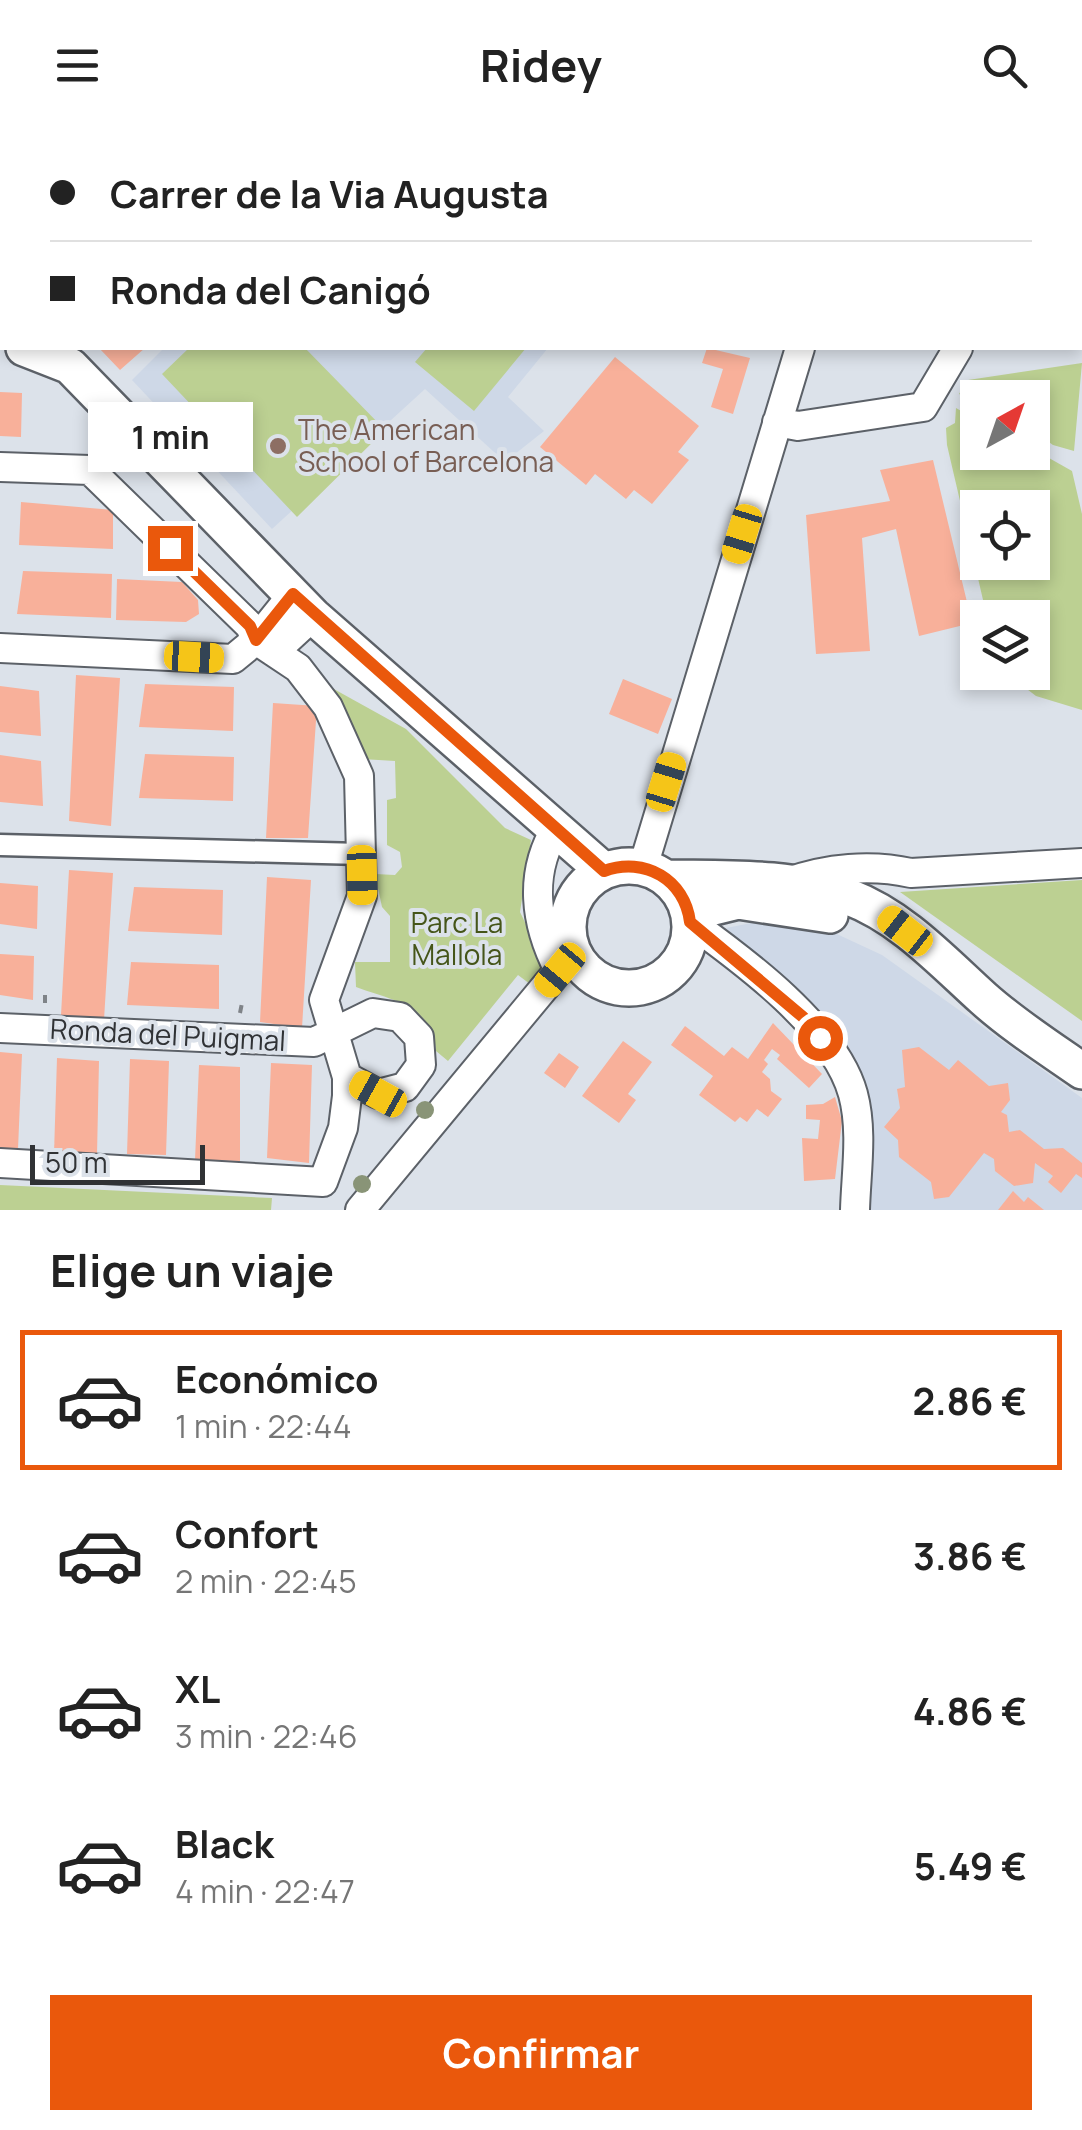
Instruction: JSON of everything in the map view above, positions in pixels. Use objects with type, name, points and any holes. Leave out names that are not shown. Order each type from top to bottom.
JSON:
[{"type":"street","points":[[33,350],[64,357],[303,605],[604,871]]},
{"type":"street","points":[[655,873],[776,422],[799,350]]},
{"type":"street","points":[[776,422],[798,426],[923,407],[957,350]]},
{"type":"street","points":[[0,467],[90,470],[250,626],[265,646],[298,668],[328,707],[360,776],[362,854],[362,896],[324,1000],[347,1077],[343,1128],[323,1182],[0,1163]]},
{"type":"street","points":[[0,648],[233,659],[265,646],[303,605]]},
{"type":"street","points":[[557,827],[542,854],[537,902],[542,938],[568,963],[604,983],[633,988],[652,984],[682,960],[690,918]]},
{"type":"street","points":[[0,845],[362,854]]},
{"type":"street","points":[[787,882],[818,872],[888,868],[912,873],[1082,863]]},
{"type":"street","points":[[360,1210],[568,963],[571,908],[580,890],[604,871],[787,882],[848,897],[883,914],[950,964],[984,1000]]},
{"type":"street","points":[[655,873],[690,918],[803,1017],[836,1060],[852,1092],[858,1128],[855,1210]]},
{"type":"street","points":[[883,914],[874,902],[879,889],[912,873]]},
{"type":"street","points":[[690,918],[738,901],[818,911],[869,930],[984,1000],[1082,1071]]},
{"type":"street","points":[[335,1032],[373,1013],[400,1017],[419,1038],[421,1065],[405,1087],[378,1094],[347,1077]]},
{"type":"street","name":"Ronda del Puigmal","points":[[0,1028],[258,1043],[314,1042],[335,1032]]},
{"type":"shaded area","name":"The American School of Barcelona","points":[[162,350],[546,350],[508,397],[544,431],[505,462],[425,389],[272,529],[132,380]]},
{"type":"shaded area","points":[[767,920],[826,929],[882,955],[1082,1098],[1082,1210],[867,1210],[868,1135],[808,1004],[726,928]]},
{"type":"green space","points":[[187,350],[307,350],[385,430],[297,517],[162,374]]},
{"type":"green space","points":[[425,350],[524,350],[474,411],[415,362]]},
{"type":"green space","points":[[1082,363],[1074,451],[1050,443],[1050,380],[968,380]]},
{"type":"green space","points":[[956,408],[960,410],[960,470],[1050,470],[1050,459],[1072,471],[1082,514],[1082,710],[1028,690],[1050,690],[1050,600],[983,600],[978,580],[1050,580],[1050,490],[960,490],[960,501],[946,428],[955,423]]},
{"type":"green space","name":"Parc La Mallola","points":[[332,688],[406,729],[505,828],[531,840],[520,912],[548,970],[534,987],[518,975],[448,1061],[436,1051],[433,1036],[419,1014],[397,1001],[356,987],[355,962],[390,962],[390,916],[382,907],[375,874],[395,875],[402,867],[400,852],[387,845],[387,800],[396,798],[395,761],[362,759]]},
{"type":"green space","points":[[1082,880],[1082,1021],[900,892]]},
{"type":"green space","points":[[0,1185],[272,1198],[271,1210],[0,1210]]},
{"type":"building","points":[[101,350],[143,350],[120,370]]},
{"type":"building","points":[[706,350],[750,358],[733,414],[711,407],[723,369],[702,363]]},
{"type":"building","points":[[615,357],[699,426],[678,452],[689,460],[652,504],[634,490],[626,499],[595,474],[586,485],[540,447]]},
{"type":"building","points":[[0,392],[22,393],[21,437],[0,436]]},
{"type":"building","points":[[933,460],[966,600],[960,600],[960,626],[919,636],[896,529],[862,538],[870,651],[816,654],[806,515],[890,501],[880,470]]},
{"type":"building","points":[[21,502],[113,510],[113,549],[19,545]]},
{"type":"building","points":[[23,571],[112,574],[111,618],[17,614]]},
{"type":"building","points":[[117,579],[182,582],[198,600],[199,614],[186,622],[116,620]]},
{"type":"building","points":[[76,675],[120,678],[111,826],[69,821]]},
{"type":"building","points":[[623,679],[672,699],[658,734],[609,714]]},
{"type":"building","points":[[145,684],[234,687],[233,731],[139,727]]},
{"type":"building","points":[[0,686],[39,691],[41,736],[0,732]]},
{"type":"building","points":[[273,703],[317,706],[308,838],[266,838]]},
{"type":"building","points":[[145,754],[234,757],[233,801],[139,798]]},
{"type":"building","points":[[0,755],[41,761],[43,806],[0,802]]},
{"type":"building","points":[[69,870],[113,873],[104,1020],[61,1015]]},
{"type":"building","points":[[267,877],[311,880],[302,1028],[260,1022]]},
{"type":"building","points":[[0,883],[38,886],[37,929],[0,924]]},
{"type":"building","points":[[134,887],[223,890],[222,935],[128,931]]},
{"type":"building","points":[[0,954],[34,956],[33,1000],[0,995]]},
{"type":"building","points":[[131,962],[219,965],[219,1009],[127,1005]]},
{"type":"building","points":[[773,1023],[822,1074],[809,1088],[777,1059],[780,1055],[772,1049],[762,1072],[770,1079],[771,1091],[782,1099],[768,1117],[757,1109],[747,1122],[740,1117],[735,1122],[699,1095],[713,1076],[671,1045],[685,1026],[724,1056],[732,1047],[748,1059]]},
{"type":"building","points":[[623,1041],[652,1062],[628,1094],[636,1100],[619,1123],[582,1096]]},
{"type":"building","points":[[919,1047],[949,1070],[958,1060],[989,1086],[1008,1083],[1010,1100],[1001,1112],[1007,1115],[1009,1132],[1020,1130],[1044,1149],[1063,1148],[1082,1163],[1082,1178],[1076,1174],[1061,1193],[1048,1182],[1053,1176],[1035,1163],[1033,1183],[1014,1186],[995,1171],[994,1159],[984,1153],[949,1197],[934,1199],[931,1182],[899,1157],[898,1140],[884,1127],[900,1108],[897,1089],[905,1087],[902,1050]]},
{"type":"building","points":[[0,1052],[22,1054],[18,1149],[0,1148]]},
{"type":"building","points":[[559,1053],[579,1067],[565,1088],[544,1073]]},
{"type":"building","points":[[57,1058],[99,1061],[97,1155],[54,1153]]},
{"type":"building","points":[[130,1059],[169,1061],[166,1155],[127,1154]]},
{"type":"building","points":[[271,1063],[312,1065],[309,1163],[267,1158]]},
{"type":"building","points":[[199,1065],[240,1067],[240,1161],[195,1160]]},
{"type":"building","points":[[835,1097],[842,1121],[835,1179],[804,1181],[802,1138],[818,1139],[820,1120],[806,1119],[806,1105],[823,1104]]},
{"type":"building","points":[[1013,1191],[1024,1202],[1028,1197],[1044,1210],[998,1210]]},
{"type":"place","name":"The American School of Barcelona","points":[[278,446]]},
{"type":"route","points":[[170,548],[250,626],[256,640],[293,594],[313,616],[604,871],[633,866],[662,874],[686,904],[690,922],[803,1017],[820,1038]]}]
